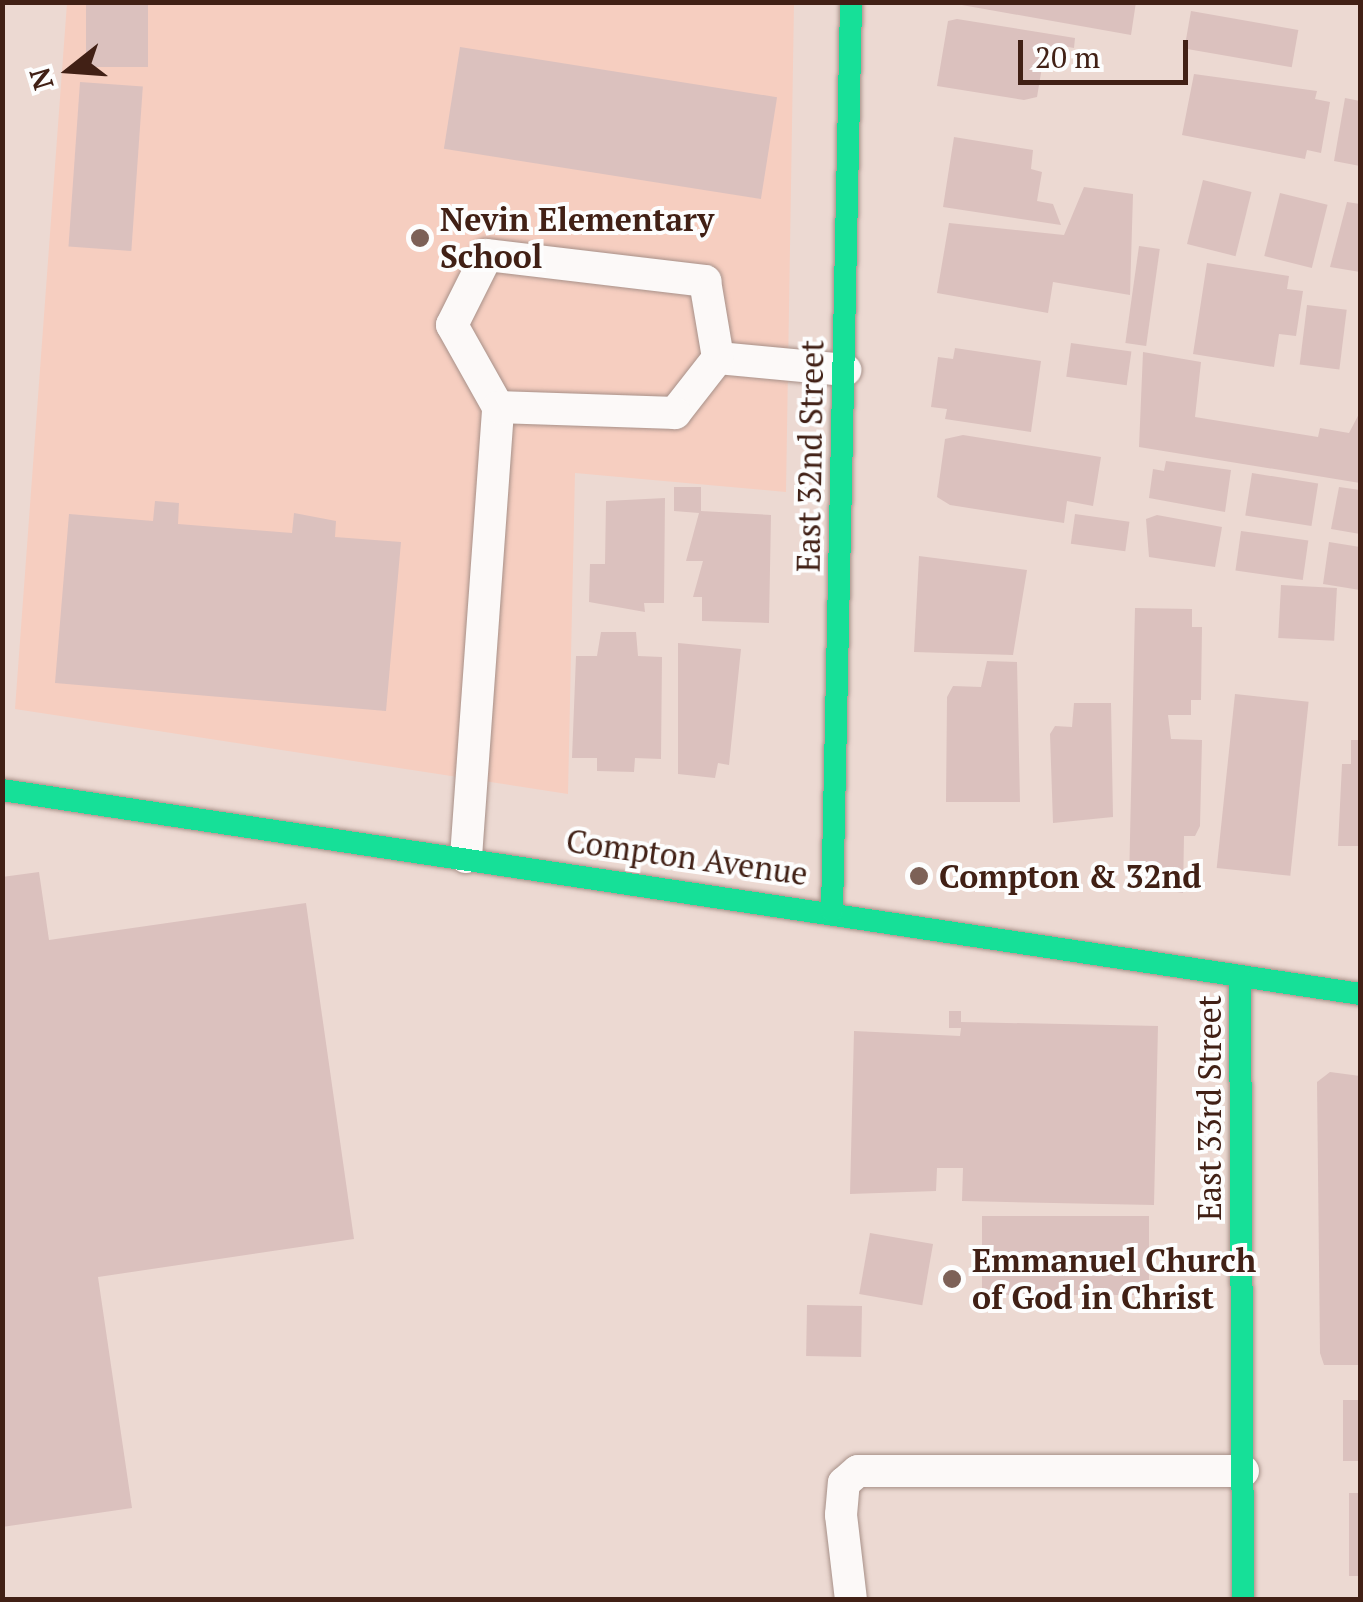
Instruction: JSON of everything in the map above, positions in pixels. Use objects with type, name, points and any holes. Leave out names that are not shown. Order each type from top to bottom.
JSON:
[{"type":"street","name":"East 32nd Street","points":[[832,912],[851,2]]},
{"type":"street","name":"Compton Avenue","points":[[2,790],[1360,994]]},
{"type":"street","name":"East 33rd Street","points":[[1240,977],[1243,1600]]},
{"type":"lane","points":[[466,858],[498,407],[452,325],[487,255],[705,281],[718,358],[676,413],[498,407]]},
{"type":"lane","points":[[718,358],[845,370]]},
{"type":"lane","points":[[851,1600],[841,1515],[844,1483],[858,1471],[1243,1471]]},
{"type":"shaded area","name":"Nevin Elementary School","points":[[67,3],[794,3],[786,492],[575,473],[568,794],[15,709]]},
{"type":"building","points":[[86,2],[148,2],[148,67],[86,67]]},
{"type":"building","points":[[945,2],[1136,2],[1131,35]]},
{"type":"building","points":[[1191,11],[1298,30],[1292,67],[1184,48]]},
{"type":"building","points":[[957,19],[1075,38],[1074,48],[1063,46],[1061,58],[1044,55],[1037,97],[1024,100],[937,86],[948,21]]},
{"type":"building","points":[[460,47],[777,97],[761,199],[444,149]]},
{"type":"building","points":[[1194,74],[1317,91],[1315,99],[1330,102],[1321,153],[1307,150],[1305,159],[1182,135]]},
{"type":"building","points":[[80,82],[143,86],[131,251],[68,247]]},
{"type":"building","points":[[1345,98],[1360,101],[1360,166],[1334,161]]},
{"type":"building","points":[[954,137],[1033,150],[1031,169],[1042,172],[1037,201],[1053,204],[1061,225],[943,207]]},
{"type":"building","points":[[1203,180],[1252,192],[1236,256],[1187,244]]},
{"type":"building","points":[[1084,187],[1133,194],[1130,295],[1053,282],[1048,313],[937,293],[949,223],[1064,235]]},
{"type":"building","points":[[1280,193],[1328,205],[1312,268],[1264,256]]},
{"type":"building","points":[[1347,202],[1360,204],[1360,272],[1330,267]]},
{"type":"building","points":[[1139,246],[1160,249],[1146,346],[1125,343]]},
{"type":"building","points":[[1207,263],[1289,276],[1287,289],[1303,291],[1296,336],[1279,334],[1274,367],[1193,354]]},
{"type":"building","points":[[1307,305],[1347,310],[1339,369],[1300,365]]},
{"type":"building","points":[[1071,343],[1131,351],[1127,385],[1066,377]]},
{"type":"building","points":[[955,348],[1041,361],[1031,432],[945,419],[947,409],[931,407],[938,357],[953,359]]},
{"type":"building","points":[[1143,352],[1201,362],[1195,417],[1318,437],[1320,428],[1349,433],[1360,412],[1360,483],[1139,447]]},
{"type":"building","points":[[963,435],[1101,457],[1093,506],[1067,501],[1064,523],[950,505],[937,497],[945,439]]},
{"type":"building","points":[[1166,461],[1231,470],[1225,512],[1149,498],[1153,469],[1164,471]]},
{"type":"building","points":[[1252,473],[1318,483],[1311,526],[1245,515]]},
{"type":"building","points":[[674,487],[701,487],[701,511],[771,515],[769,623],[702,621],[702,597],[693,597],[703,561],[686,561],[699,513],[674,511]]},
{"type":"building","points":[[1339,487],[1360,490],[1360,534],[1331,529]]},
{"type":"building","points":[[665,498],[664,603],[644,603],[645,612],[589,602],[590,564],[605,564],[606,501]]},
{"type":"building","points":[[155,501],[179,503],[178,524],[292,533],[294,513],[336,521],[335,537],[401,542],[386,711],[55,683],[69,514],[153,521]]},
{"type":"building","points":[[1075,514],[1129,522],[1125,551],[1071,544]]},
{"type":"building","points":[[1157,515],[1222,527],[1215,567],[1149,557],[1146,519]]},
{"type":"building","points":[[1241,531],[1308,540],[1303,580],[1235,571]]},
{"type":"building","points":[[1329,542],[1360,547],[1360,590],[1323,584]]},
{"type":"building","points":[[919,556],[1027,570],[1013,655],[914,652]]},
{"type":"building","points":[[1281,585],[1337,588],[1334,641],[1278,638]]},
{"type":"building","points":[[1135,608],[1192,609],[1192,627],[1202,627],[1201,700],[1191,700],[1191,715],[1168,715],[1171,739],[1202,740],[1200,826],[1195,836],[1184,836],[1183,893],[1129,884]]},
{"type":"building","points":[[601,632],[636,632],[638,656],[662,657],[661,759],[635,758],[634,772],[597,771],[597,758],[572,758],[576,656],[597,656]]},
{"type":"building","points":[[678,643],[741,649],[729,765],[718,763],[715,778],[678,774]]},
{"type":"building","points":[[987,661],[1017,662],[1020,802],[946,802],[947,697],[953,686],[981,687]]},
{"type":"building","points":[[1235,694],[1309,702],[1290,876],[1217,868]]},
{"type":"building","points":[[1074,703],[1111,703],[1113,817],[1053,823],[1050,734],[1055,726],[1072,727]]},
{"type":"building","points":[[1351,740],[1360,740],[1360,846],[1338,846],[1342,764],[1351,764]]},
{"type":"building","points":[[39,872],[49,940],[306,903],[354,1239],[98,1277],[132,1508],[2,1527],[2,877]]},
{"type":"building","points":[[949,1011],[961,1011],[961,1022],[1158,1026],[1154,1205],[962,1201],[963,1168],[937,1168],[936,1191],[850,1194],[854,1031],[960,1036],[961,1028],[949,1028]]},
{"type":"building","points":[[1330,1072],[1360,1076],[1360,1365],[1324,1365],[1320,1353],[1317,1082]]},
{"type":"building","points":[[982,1216],[1149,1216],[1149,1295],[982,1295]]},
{"type":"building","points":[[870,1233],[933,1244],[922,1305],[859,1294]]},
{"type":"building","points":[[807,1305],[862,1306],[861,1357],[806,1356]]},
{"type":"building","points":[[1343,1400],[1360,1400],[1360,1461],[1343,1461]]},
{"type":"building","points":[[1349,1493],[1360,1493],[1360,1576],[1349,1576]]},
{"type":"traffic: fast","points":[[832,911],[851,2]]},
{"type":"traffic: fast","points":[[2,790],[1360,994]]},
{"type":"traffic: fast","points":[[1240,977],[1243,1600]]},
{"type":"place","name":"Nevin Elementary School","points":[[420,238]]},
{"type":"place","name":"Compton & 32nd","points":[[919,876]]},
{"type":"place","name":"Emmanuel Church of God in Christ","points":[[952,1279]]}]
